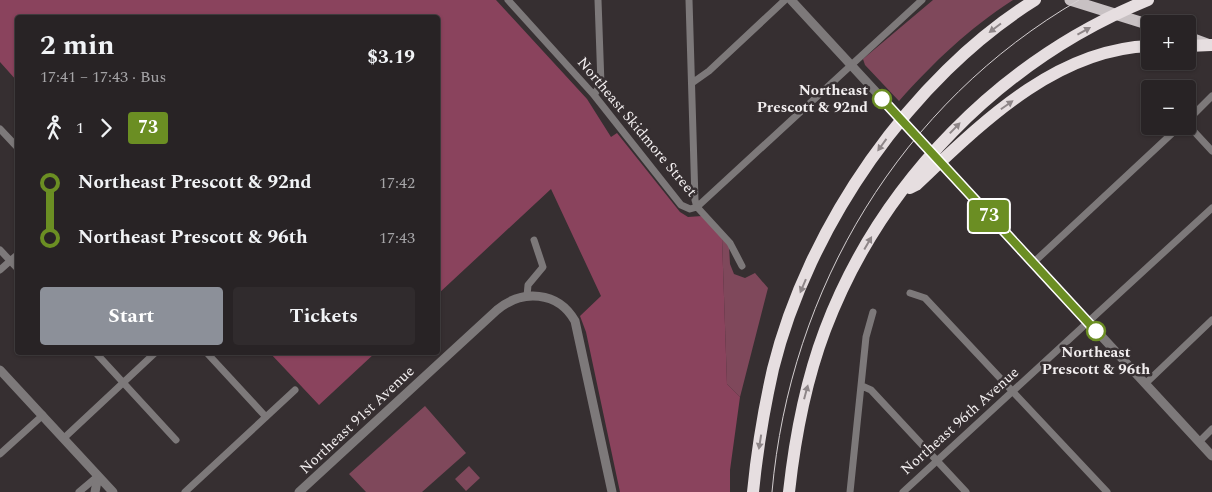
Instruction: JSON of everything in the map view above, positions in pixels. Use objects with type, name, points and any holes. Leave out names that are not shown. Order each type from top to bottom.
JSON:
[{"type":"highway","points":[[753,492],[760,438],[774,368],[781,344],[808,274],[842,207],[883,144],[930,86],[986,34],[1035,0]]},
{"type":"highway","points":[[789,492],[801,411],[825,331],[860,256],[901,192],[960,123],[1013,78],[1077,35],[1148,0]]},
{"type":"highway","points":[[1196,46],[1211,45]]},
{"type":"highway","points":[[901,192],[916,185],[988,119],[1056,73],[1104,53],[1141,47]]},
{"type":"main road","points":[[1070,0],[1141,23]]},
{"type":"main road","points":[[1196,40],[1211,45]]},
{"type":"street","name":"Northeast Skidmore Street","points":[[508,0],[594,95],[681,205],[690,209],[697,208],[730,243],[742,266]]},
{"type":"street","points":[[594,95],[601,84],[598,0]]},
{"type":"street","points":[[689,0],[688,34],[697,208]]},
{"type":"street","points":[[692,83],[709,71],[785,0]]},
{"type":"street","points":[[791,0],[1212,456]]},
{"type":"street","points":[[697,208],[922,0]]},
{"type":"street","points":[[1196,112],[1212,96]]},
{"type":"street","points":[[0,130],[15,145]]},
{"type":"street","points":[[1196,134],[1212,151]]},
{"type":"street","points":[[1033,263],[1170,135]]},
{"type":"street","name":"Northeast 96th Avenue","points":[[903,492],[1212,208]]},
{"type":"street","points":[[534,240],[543,264],[541,271],[528,285],[528,296],[544,297],[555,301],[566,309],[575,322],[612,492]]},
{"type":"street","points":[[0,250],[15,266]]},
{"type":"street","points":[[0,270],[15,256]]},
{"type":"street","points":[[910,294],[925,298],[1107,492]]},
{"type":"street","name":"Northeast 91st Avenue","points":[[299,492],[497,310],[513,300],[528,296]]},
{"type":"street","points":[[850,492],[866,337],[873,312]]},
{"type":"street","points":[[1145,384],[1212,320]]},
{"type":"street","points":[[98,355],[176,440]]},
{"type":"street","points":[[64,438],[153,355]]},
{"type":"street","points":[[209,355],[266,417]]},
{"type":"street","points":[[0,370],[113,492]]},
{"type":"street","points":[[862,386],[871,390],[966,492]]},
{"type":"street","points":[[185,492],[295,390]]},
{"type":"street","points":[[0,454],[42,415]]},
{"type":"street","points":[[1199,442],[1212,429]]},
{"type":"street","points":[[79,492],[98,476]]},
{"type":"street","points":[[95,492],[98,476]]},
{"type":"shaded area","points":[[0,0],[496,0],[587,99],[611,137],[617,133],[680,212],[688,217],[702,216],[722,238],[727,384],[740,397],[730,470],[730,492],[620,492],[586,332],[580,316],[601,296],[551,189],[440,292],[440,15],[15,15],[15,79],[0,62]]},
{"type":"shaded area","points":[[933,0],[1013,0],[981,22],[953,46],[899,101],[865,65],[863,59]]},
{"type":"shaded area","points":[[722,238],[729,246],[730,264],[734,274],[745,278],[755,273],[768,288],[740,397],[727,384]]},
{"type":"shaded area","points":[[272,355],[373,355],[319,405]]},
{"type":"shaded area","points":[[425,406],[466,453],[422,492],[366,492],[349,474]]},
{"type":"shaded area","points":[[469,466],[480,478],[466,491],[455,479]]},
{"type":"tram line","points":[[772,492],[783,417],[803,344],[830,274],[866,208],[908,147],[958,92],[1015,42],[1079,0]]},
{"type":"bus line","name":"73","points":[[882,99],[1096,331]]},
{"type":"place","name":"Northeast Prescott & 92nd","points":[[882,99]]},
{"type":"place","name":"Northeast Prescott & 96th","points":[[1096,331]]}]
